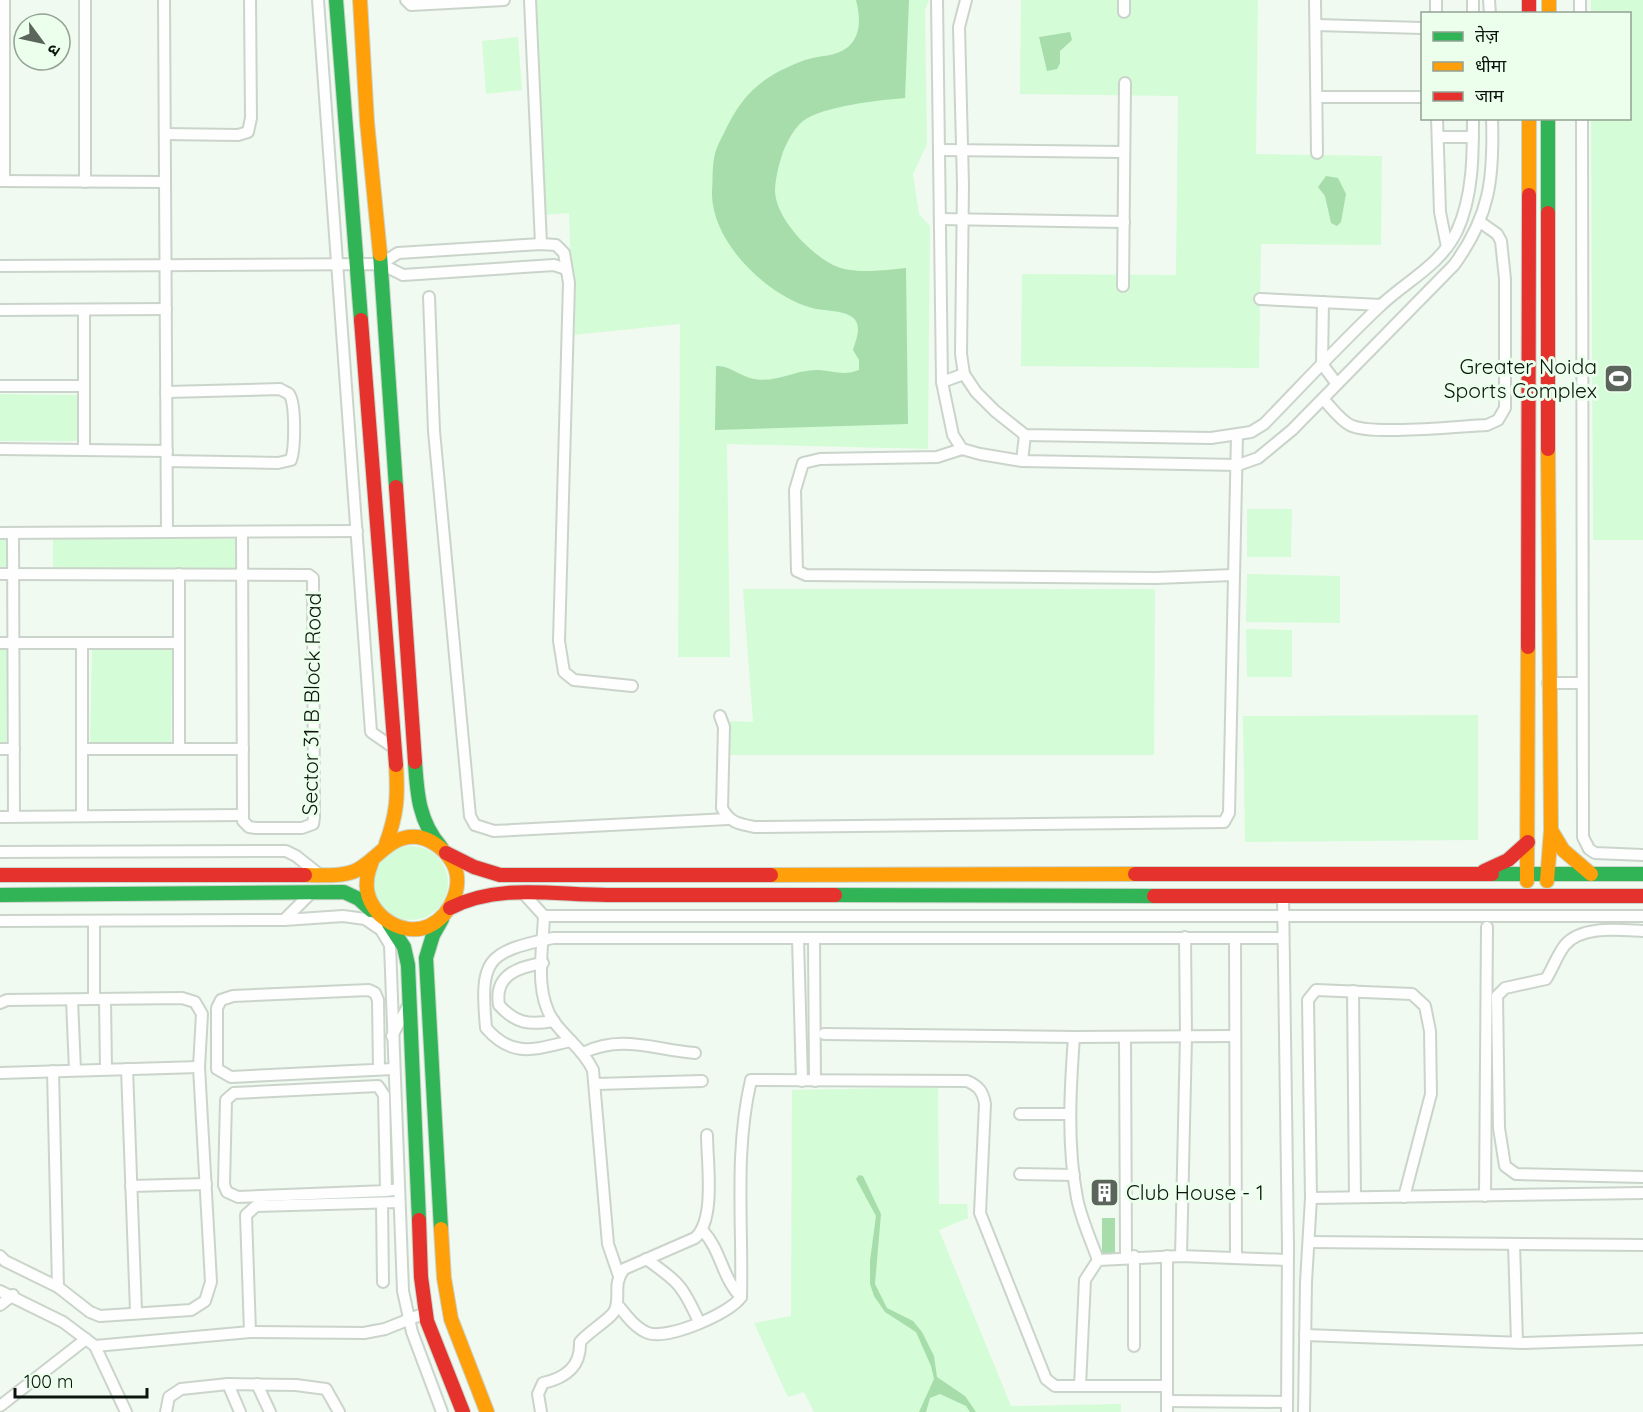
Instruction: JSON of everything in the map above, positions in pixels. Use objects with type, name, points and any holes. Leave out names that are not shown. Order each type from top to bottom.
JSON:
[{"type":"street","points":[[4,0],[2,181],[165,182]]},
{"type":"street","points":[[84,0],[85,182]]},
{"type":"street","points":[[164,0],[167,532]]},
{"type":"street","points":[[165,134],[238,135],[248,132],[251,118],[250,0]]},
{"type":"street","points":[[318,0],[339,264],[371,732],[394,748]]},
{"type":"street","points":[[0,875],[320,875],[355,871],[373,858],[386,844],[396,819],[398,797],[336,0]]},
{"type":"street","points":[[360,0],[367,122],[381,264],[417,796],[429,835],[444,850],[454,866],[458,888],[433,935],[426,958],[444,1278],[452,1319],[487,1412]]},
{"type":"street","points":[[406,0],[411,5],[504,0]]},
{"type":"street","points":[[530,0],[541,244]]},
{"type":"street","points":[[937,0],[942,382],[953,435],[962,449]]},
{"type":"street","points":[[966,0],[959,27],[962,150],[961,354],[964,374],[976,392],[1025,435],[1199,438],[1251,432],[1264,424],[1381,305],[1435,262],[1447,247],[1465,209],[1472,172],[1473,120]]},
{"type":"street","points":[[1315,0],[1317,153]]},
{"type":"street","points":[[1316,25],[1421,28]]},
{"type":"street","points":[[1123,286],[1125,83]]},
{"type":"street","points":[[1317,97],[1421,97]]},
{"type":"street","points":[[1437,120],[1441,227],[1447,247]]},
{"type":"street","points":[[1233,575],[1156,578],[806,575],[797,571],[795,490],[803,463],[820,459],[937,457],[962,449],[1022,461],[1238,465],[1265,453],[1323,399],[1454,265],[1480,222],[1491,188],[1492,120]]},
{"type":"street","points":[[1527,895],[1529,120]]},
{"type":"street","points":[[1547,896],[1551,830],[1548,683],[1548,120]]},
{"type":"street","points":[[1582,120],[1584,837],[1589,849],[1595,853],[1643,855]]},
{"type":"street","points":[[1438,137],[1473,137]]},
{"type":"street","points":[[940,150],[1123,152]]},
{"type":"street","points":[[940,219],[1124,222]]},
{"type":"street","points":[[1323,399],[1349,425],[1356,427],[1382,429],[1487,425],[1498,420],[1505,408],[1505,279],[1501,241],[1497,234],[1480,222]]},
{"type":"street","points":[[381,264],[398,253],[541,244],[555,246],[564,253],[569,283],[559,641],[564,672],[574,680],[632,686]]},
{"type":"street","points":[[0,266],[381,264],[403,275],[554,265],[566,269]]},
{"type":"street","points":[[429,297],[435,431],[470,816],[476,825],[494,831],[728,819],[755,827],[1224,822],[1229,813],[1237,435]]},
{"type":"street","points":[[1260,299],[1381,305]]},
{"type":"street","points":[[1323,302],[1323,364],[1337,384]]},
{"type":"street","points":[[0,310],[166,309]]},
{"type":"street","points":[[84,310],[84,450]]},
{"type":"street","points":[[942,382],[964,374]]},
{"type":"street","points":[[0,386],[84,386]]},
{"type":"street","points":[[0,449],[84,450],[278,463],[291,460],[294,450],[292,403],[289,395],[280,389],[166,392]]},
{"type":"street","points":[[1022,461],[1025,435]]},
{"type":"street","points":[[0,533],[357,531]]},
{"type":"street","points":[[0,817],[243,815],[242,532]]},
{"type":"street","points":[[13,533],[14,816]]},
{"type":"street","name":"Sector 31 B Block Road","points":[[0,574],[243,574],[309,575],[313,578],[315,596],[313,824],[302,828],[256,828],[244,824],[243,815]]},
{"type":"street","points":[[179,574],[179,749]]},
{"type":"street","points":[[0,643],[179,643]]},
{"type":"street","points":[[82,643],[82,816]]},
{"type":"street","points":[[1548,683],[1582,683]]},
{"type":"street","points":[[720,716],[724,727],[723,808],[728,819]]},
{"type":"street","points":[[0,749],[14,749]]},
{"type":"street","points":[[82,749],[243,749]]},
{"type":"street","points":[[1551,830],[1563,850],[1591,874]]},
{"type":"street","points":[[386,844],[418,837],[474,867],[500,875],[1643,874]]},
{"type":"street","points":[[1473,874],[1498,866],[1528,843]]},
{"type":"street","points":[[0,852],[286,851],[320,875]]},
{"type":"street","points":[[373,858],[366,876],[367,895],[404,948],[408,965],[421,1277],[425,1313],[463,1412]]},
{"type":"street","points":[[284,920],[312,892]]},
{"type":"street","points":[[0,895],[344,892],[360,899],[384,921],[412,930],[427,927],[471,896],[498,892],[1643,896]]},
{"type":"street","points":[[523,893],[544,916],[542,985],[546,1008],[554,1022],[583,1053],[593,1070],[596,1083],[608,1244],[619,1276]]},
{"type":"street","points":[[1167,1256],[1167,1407],[1287,1407],[1283,895]]},
{"type":"street","points":[[0,921],[284,920],[343,916],[365,919],[381,930],[390,945],[403,1291],[409,1319],[442,1412]]},
{"type":"street","points":[[544,916],[1643,916]]},
{"type":"street","points":[[94,921],[106,1069]]},
{"type":"street","points":[[1485,1196],[1487,927]]},
{"type":"street","points":[[1643,931],[1598,930],[1570,940],[1546,978],[1505,988],[1497,996],[1499,1128],[1505,1166],[1516,1174],[1643,1177]]},
{"type":"street","points":[[1181,1256],[1186,1037],[1185,937]]},
{"type":"street","points":[[1234,938],[1236,1257]]},
{"type":"street","points":[[571,1041],[538,1049],[517,1049],[503,1045],[486,1028],[485,973],[490,962],[500,953],[520,944],[544,939],[1283,938]]},
{"type":"street","points":[[798,939],[802,1081]]},
{"type":"street","points":[[814,939],[815,1081]]},
{"type":"street","points":[[543,963],[522,966],[509,973],[497,994],[499,1005],[520,1023],[534,1025],[554,1022]]},
{"type":"street","points":[[379,1069],[378,1000],[375,993],[369,990],[233,996],[221,1000],[217,1008],[217,1069],[221,1074],[231,1077],[393,1069]]},
{"type":"street","points":[[1304,1412],[1311,1197],[1308,1000],[1316,990],[1412,994],[1420,998],[1425,1006],[1430,1031],[1431,1094],[1404,1197]]},
{"type":"street","points":[[1353,991],[1355,1197]]},
{"type":"street","points":[[0,1003],[7,1000],[182,998],[195,1002],[202,1014],[199,1067],[211,1282],[205,1301],[191,1310],[136,1311],[100,1316],[90,1312],[58,1287],[5,1261],[0,1256]]},
{"type":"street","points":[[72,1000],[75,1070]]},
{"type":"street","points":[[392,1037],[409,1004]]},
{"type":"street","points":[[824,1034],[1233,1036]]},
{"type":"street","points":[[1125,1036],[1134,1346]]},
{"type":"street","points":[[1074,1037],[1068,1114],[1074,1175],[1077,1200],[1098,1260]]},
{"type":"street","points":[[583,1053],[601,1044],[615,1042],[696,1053]]},
{"type":"street","points":[[0,1073],[199,1067]]},
{"type":"street","points":[[127,1069],[136,1311]]},
{"type":"street","points":[[53,1071],[58,1287]]},
{"type":"street","points":[[616,1304],[638,1327],[648,1333],[664,1335],[736,1305],[741,1297],[741,1162],[744,1112],[751,1080],[967,1081],[975,1084],[983,1093],[980,1213],[1046,1379],[1055,1386],[1167,1386]]},
{"type":"street","points":[[596,1083],[702,1081]]},
{"type":"street","points":[[386,1191],[384,1095],[378,1086],[234,1093],[226,1100],[224,1185],[233,1196],[386,1191],[399,1190]]},
{"type":"street","points":[[1020,1114],[1068,1114]]},
{"type":"street","points":[[541,1412],[538,1394],[543,1383],[558,1379],[568,1373],[580,1353],[580,1342],[592,1329],[611,1317],[616,1304],[615,1286],[624,1269],[696,1238],[703,1231],[708,1203],[707,1135]]},
{"type":"street","points":[[1020,1174],[1074,1175]]},
{"type":"street","points":[[131,1186],[206,1184]]},
{"type":"street","points":[[1311,1197],[1643,1193]]},
{"type":"street","points":[[250,1332],[246,1215],[248,1210],[256,1206],[399,1202]]},
{"type":"street","points":[[382,1203],[383,1282]]},
{"type":"street","points":[[703,1231],[712,1241],[730,1287],[741,1297]]},
{"type":"street","points":[[1309,1242],[1643,1245]]},
{"type":"street","points":[[1514,1244],[1517,1342]]},
{"type":"street","points":[[1080,1386],[1085,1280],[1098,1260],[1130,1256],[1181,1256],[1287,1260]]},
{"type":"street","points":[[646,1259],[676,1279],[686,1291],[699,1322]]},
{"type":"street","points":[[0,1291],[13,1295],[63,1322],[91,1342],[126,1412]]},
{"type":"street","points":[[0,1305],[13,1295]]},
{"type":"street","points":[[0,1406],[91,1342],[250,1332],[364,1333],[385,1329],[425,1313]]},
{"type":"street","points":[[1305,1335],[1517,1342],[1643,1339]]},
{"type":"street","points":[[228,1384],[240,1412]]},
{"type":"street","points":[[166,1412],[166,1403],[175,1391],[228,1384],[257,1384],[326,1389],[339,1412]]},
{"type":"street","points":[[257,1384],[270,1412]]},
{"type":"shaded area","points":[[532,0],[929,0],[925,10],[927,144],[913,174],[919,214],[930,226],[928,449],[727,444],[730,657],[678,657],[680,324],[573,335],[569,213],[543,215]]},
{"type":"shaded area","points":[[856,0],[909,0],[905,98],[837,108],[824,111],[803,121],[794,131],[783,152],[775,192],[777,203],[788,224],[805,244],[824,260],[841,268],[860,271],[906,268],[908,424],[715,430],[716,366],[725,367],[759,380],[810,370],[844,373],[859,370],[859,360],[853,350],[858,332],[855,320],[844,313],[812,308],[794,301],[760,278],[744,263],[720,229],[714,210],[712,191],[715,152],[731,119],[747,96],[777,72],[805,60],[833,54],[848,47],[858,31]]},
{"type":"shaded area","points":[[1021,0],[1258,0],[1256,154],[1382,156],[1381,245],[1261,244],[1259,368],[1021,366],[1022,274],[1176,275],[1178,96],[1020,94]]},
{"type":"shaded area","name":"Greater Noida Sports Complex","points":[[1591,0],[1643,0],[1643,540],[1593,540],[1591,120],[1631,120],[1631,12],[1591,12]]},
{"type":"shaded area","points":[[1070,32],[1072,40],[1060,51],[1060,63],[1057,69],[1047,71],[1039,37]]},
{"type":"shaded area","points":[[518,37],[522,90],[486,94],[482,41]]},
{"type":"shaded area","points":[[1326,176],[1338,178],[1346,194],[1341,222],[1337,226],[1331,223],[1325,196],[1318,187]]},
{"type":"shaded area","points":[[0,394],[77,395],[77,441],[0,441]]},
{"type":"shaded area","points":[[1247,509],[1292,509],[1291,557],[1247,557]]},
{"type":"shaded area","points":[[0,539],[6,539],[6,570],[0,570]]},
{"type":"shaded area","points":[[53,539],[238,539],[238,569],[53,569]]},
{"type":"shaded area","points":[[1247,574],[1340,576],[1340,623],[1246,622]]},
{"type":"shaded area","points":[[743,589],[1155,589],[1154,755],[730,755],[730,721],[753,722]]},
{"type":"shaded area","points":[[1246,629],[1292,630],[1292,677],[1247,677]]},
{"type":"shaded area","points":[[0,649],[7,649],[6,742],[0,742]]},
{"type":"shaded area","points":[[92,649],[172,649],[171,743],[90,743]]},
{"type":"shaded area","points":[[1478,715],[1478,840],[1245,842],[1243,716]]},
{"type":"shaded area","points":[[411,846],[432,852],[442,862],[448,883],[442,904],[432,914],[411,920],[390,914],[380,904],[374,883],[380,862],[390,852]]},
{"type":"shaded area","points":[[938,1087],[939,1204],[967,1204],[968,1218],[939,1230],[1011,1406],[1121,1404],[1121,1412],[814,1412],[804,1392],[788,1397],[754,1323],[791,1316],[792,1090]]},
{"type":"shaded area","points":[[859,1175],[863,1176],[881,1214],[875,1284],[887,1308],[913,1321],[922,1332],[934,1356],[937,1377],[965,1396],[976,1412],[970,1412],[966,1406],[940,1394],[930,1398],[926,1412],[919,1412],[934,1379],[931,1366],[916,1332],[885,1312],[874,1296],[870,1284],[870,1261],[876,1216],[856,1179]]},
{"type":"shaded area","points":[[1102,1218],[1115,1218],[1115,1253],[1102,1253]]},
{"type":"traffic: fast","points":[[336,0],[361,320]]},
{"type":"traffic: fast","points":[[1548,120],[1548,213]]},
{"type":"traffic: fast","points":[[380,254],[396,487]]},
{"type":"traffic: fast","points":[[415,762],[418,796],[424,818],[441,847]]},
{"type":"traffic: fast","points":[[1492,874],[1643,874]]},
{"type":"traffic: fast","points":[[0,895],[344,892],[359,899],[371,910]]},
{"type":"traffic: fast","points":[[835,895],[1154,896]]},
{"type":"traffic: fast","points":[[441,1229],[426,958],[433,935],[442,919]]},
{"type":"traffic: fast","points":[[389,924],[404,947],[408,965],[419,1220]]},
{"type":"traffic: slow","points":[[360,0],[367,122],[380,254]]},
{"type":"traffic: slow","points":[[1549,0],[1549,12]]},
{"type":"traffic: slow","points":[[1529,120],[1529,195]]},
{"type":"traffic: slow","points":[[1547,881],[1551,830],[1548,449]]},
{"type":"traffic: slow","points":[[1527,881],[1528,647]]},
{"type":"traffic: slow","points":[[386,844],[396,805],[396,765]]},
{"type":"traffic: slow","points":[[1551,830],[1563,850],[1591,874]]},
{"type":"traffic: slow","points":[[305,875],[337,875],[355,871],[391,844],[408,837],[418,837],[441,848],[451,860],[457,878],[457,888],[450,906],[437,921],[418,929],[407,929],[386,920],[377,912],[367,891],[367,877],[373,858]]},
{"type":"traffic: slow","points":[[771,875],[1135,874]]},
{"type":"traffic: slow","points":[[441,1229],[444,1278],[451,1319],[487,1412]]},
{"type":"traffic: jam","points":[[1529,0],[1529,12]]},
{"type":"traffic: jam","points":[[1528,647],[1529,195]]},
{"type":"traffic: jam","points":[[1548,213],[1548,449]]},
{"type":"traffic: jam","points":[[361,320],[396,765]]},
{"type":"traffic: jam","points":[[396,487],[415,762]]},
{"type":"traffic: jam","points":[[1484,871],[1508,860],[1528,842]]},
{"type":"traffic: jam","points":[[446,853],[474,867],[500,875],[771,875]]},
{"type":"traffic: jam","points":[[1135,874],[1492,874]]},
{"type":"traffic: jam","points":[[0,875],[305,875]]},
{"type":"traffic: jam","points":[[450,908],[488,895],[527,892],[607,895],[835,895]]},
{"type":"traffic: jam","points":[[1154,896],[1643,896]]},
{"type":"traffic: jam","points":[[419,1220],[421,1277],[427,1321],[463,1412]]},
{"type":"place","name":"Greater Noida Sports Complex","points":[[1618,379]]},
{"type":"place","name":"Club House - 1","points":[[1105,1193]]}]
